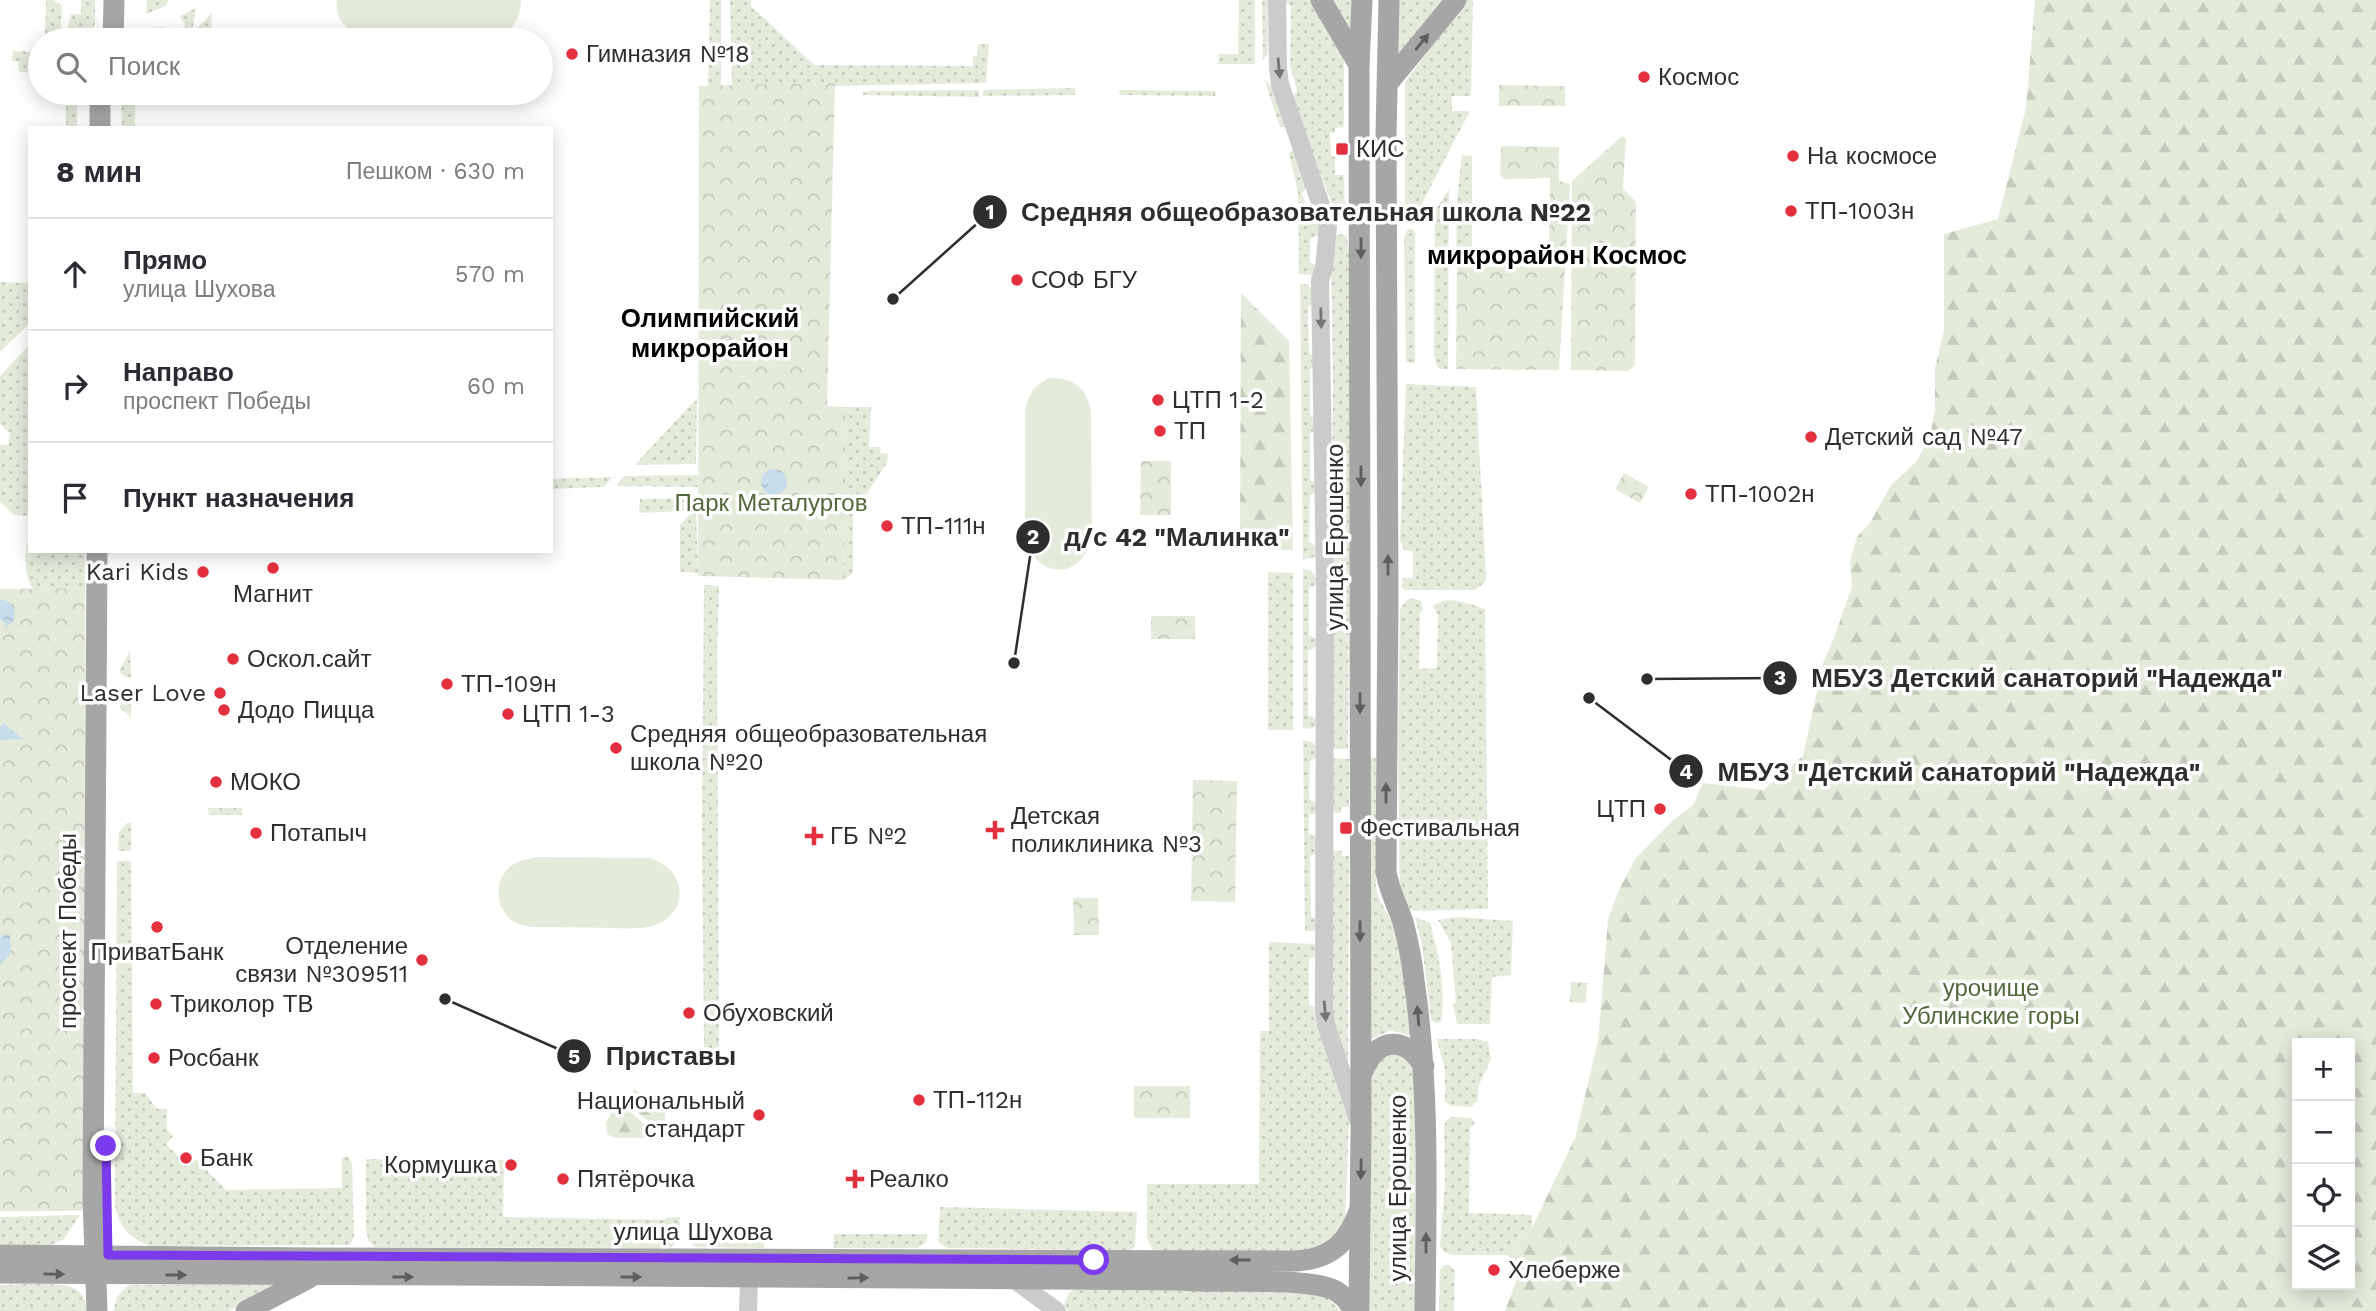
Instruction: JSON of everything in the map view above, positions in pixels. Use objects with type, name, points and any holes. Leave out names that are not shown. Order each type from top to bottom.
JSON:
[{"type":"main road","points":[[101,28],[102,0]]},
{"type":"main road","points":[[113,28],[114,0]]},
{"type":"main road","points":[[1321,0],[1360,73],[1388,83],[1456,0]]},
{"type":"main road","name":"улица Ерошенко","points":[[1356,1311],[1361,1128],[1362,0]]},
{"type":"main road","name":"улица Ерошенко","points":[[1389,0],[1386,135],[1386,872],[1389,891],[1400,913],[1407,937],[1415,981],[1424,1066],[1425,1311]]},
{"type":"main road","points":[[100,105],[100,126]]},
{"type":"main road","points":[[113,105],[113,126]]},
{"type":"main road","name":"проспект Победы","points":[[96,553],[101,1265],[108,1311]]},
{"type":"main road","name":"проспект Победы","points":[[97,1311],[106,1185],[110,553]]},
{"type":"main road","name":"улица Ерошенко","points":[[1361,1074],[1367,1059],[1376,1049],[1388,1044],[1409,1049],[1424,1066]]},
{"type":"main road","name":"улица Шухова","points":[[750,1268],[1308,1260],[1324,1256],[1338,1246],[1354,1227],[1360,1209]]},
{"type":"main road","name":"улица Шухова","points":[[0,1255],[101,1265],[317,1270],[360,1267],[684,1267],[1013,1279],[1316,1284],[1335,1291],[1356,1311]]},
{"type":"main road","name":"улица Шухова","points":[[0,1273],[101,1265]]},
{"type":"main road","points":[[246,1311],[317,1270]]},
{"type":"street","name":"улица Ерошенко","points":[[1277,0],[1280,83],[1328,226],[1324,268],[1320,280],[1325,581],[1324,1007],[1333,1049],[1361,1128]]},
{"type":"street","points":[[748,1311],[750,1268]]},
{"type":"street","points":[[1013,1279],[1057,1311]]},
{"type":"green space","points":[[46,0],[53,0],[62,6],[61,28],[45,28]]},
{"type":"green space","points":[[81,0],[95,0],[93,28],[68,28],[71,14],[81,14]]},
{"type":"green space","points":[[147,0],[168,0],[167,5],[146,14]]},
{"type":"green space","points":[[337,0],[521,0],[518,18],[511,28],[348,28],[338,16]]},
{"type":"green space","points":[[710,0],[721,0],[721,152],[707,136]]},
{"type":"green space","points":[[730,0],[751,0],[751,6],[814,65],[973,66],[973,56],[977,56],[978,44],[989,44],[986,83],[732,88]]},
{"type":"green space","points":[[1239,0],[1255,0],[1255,64],[1218,64],[1219,54],[1238,54]]},
{"type":"green space","points":[[1262,0],[1268,0],[1268,53],[1263,60]]},
{"type":"green space","points":[[1282,0],[1314,0],[1344,60],[1344,127],[1335,128],[1335,133],[1330,133],[1331,156],[1335,157],[1335,175],[1344,175],[1345,209],[1340,215],[1334,209],[1290,98],[1297,91],[1290,65],[1291,6]]},
{"type":"green space","points":[[1328,0],[1354,0],[1353,28],[1347,29]]},
{"type":"green space","points":[[1397,0],[1449,0],[1397,57]]},
{"type":"green space","points":[[1465,0],[1473,0],[1471,96],[1452,96],[1452,111],[1470,111],[1419,209],[1408,211],[1405,204],[1405,82]]},
{"type":"green space","name":"урочище Ублинские горы","points":[[2035,0],[2376,0],[2376,1311],[1505,1311],[1517,1280],[1508,1255],[1532,1228],[1575,1138],[1598,1041],[1608,920],[1618,892],[1636,858],[1671,822],[1693,805],[1703,783],[1763,790],[1803,756],[1823,663],[1852,587],[1850,562],[1857,537],[1870,523],[1891,485],[1917,461],[1930,436],[1935,410],[1935,368],[1944,330],[1944,234],[1998,219],[2026,108]]},
{"type":"green space","points":[[196,8],[193,28],[184,28],[185,25],[180,16]]},
{"type":"green space","points":[[212,13],[211,28],[197,28]]},
{"type":"green space","points":[[13,51],[28,52],[28,73],[19,72],[18,61],[12,61]]},
{"type":"green space","points":[[1264,78],[1272,87],[1286,127],[1280,127]]},
{"type":"green space","name":"Парк Металургов","points":[[835,83],[827,406],[846,407],[844,580],[698,576],[699,86]]},
{"type":"green space","points":[[1499,85],[1565,86],[1565,106],[1499,106]]},
{"type":"green space","points":[[1075,88],[1075,95],[983,96],[983,90]]},
{"type":"green space","points":[[979,90],[979,97],[863,95],[863,91]]},
{"type":"green space","points":[[1119,90],[1216,91],[1215,96],[1120,95]]},
{"type":"green space","points":[[66,105],[77,105],[77,126],[66,126]]},
{"type":"green space","points":[[121,105],[135,105],[135,126],[122,126]]},
{"type":"green space","points":[[1622,136],[1626,138],[1623,189],[1636,202],[1635,365],[1628,371],[1571,370],[1572,181]]},
{"type":"green space","points":[[1501,146],[1559,147],[1559,181],[1570,184],[1559,370],[1456,369],[1457,267],[1549,265],[1550,178],[1504,179],[1500,175]]},
{"type":"green space","points":[[1293,150],[1308,185],[1302,194],[1311,224],[1318,223],[1320,235],[1310,239],[1310,263],[1319,266],[1312,275],[1299,274],[1298,192],[1289,153]]},
{"type":"green space","points":[[1462,155],[1472,156],[1472,264],[1456,264],[1457,198]]},
{"type":"green space","points":[[1449,189],[1448,369],[1440,369],[1434,355],[1435,211]]},
{"type":"green space","points":[[1408,229],[1414,230],[1415,235],[1415,363],[1406,362],[1404,237]]},
{"type":"green space","points":[[1336,235],[1347,237],[1349,250],[1349,574],[1331,574],[1331,248]]},
{"type":"green space","points":[[0,282],[28,283],[28,325],[0,352]]},
{"type":"green space","points":[[1300,284],[1307,284],[1315,292],[1316,301],[1308,307],[1309,353],[1318,357],[1318,365],[1310,369],[1310,416],[1319,420],[1318,429],[1310,433],[1310,480],[1319,484],[1318,492],[1310,495],[1309,542],[1319,548],[1315,557],[1303,560]]},
{"type":"green space","points":[[1241,293],[1289,341],[1293,550],[1240,548]]},
{"type":"green space","points":[[28,346],[28,516],[14,515],[0,501],[0,445],[8,445],[10,433],[0,424],[0,376]]},
{"type":"green space","points":[[1049,378],[1058,378],[1078,386],[1086,396],[1091,412],[1092,537],[1078,562],[1057,570],[1037,560],[1025,534],[1025,412],[1032,392]]},
{"type":"green space","points":[[1406,384],[1476,387],[1486,578],[1475,590],[1405,590],[1401,587],[1403,578],[1413,578],[1413,551],[1404,550],[1400,540]]},
{"type":"green space","points":[[697,398],[696,464],[635,465]]},
{"type":"green space","points":[[846,407],[871,407],[869,447],[881,447],[880,453],[888,454],[887,463],[853,515],[853,573],[844,580]]},
{"type":"green space","points":[[1141,461],[1171,461],[1171,515],[1140,515]]},
{"type":"green space","points":[[1624,473],[1649,487],[1640,503],[1615,489]]},
{"type":"green space","points":[[698,475],[698,487],[616,486],[624,476]]},
{"type":"green space","points":[[612,477],[604,487],[553,489],[553,479]]},
{"type":"green space","points":[[688,498],[693,501],[684,511],[639,513],[640,499]]},
{"type":"green space","points":[[696,508],[698,573],[680,572],[680,525]]},
{"type":"green space","points":[[28,541],[28,553],[85,553],[85,588],[33,589],[28,578],[26,548]]},
{"type":"green space","points":[[1303,569],[1310,570],[1317,578],[1318,584],[1309,588],[1309,635],[1317,639],[1317,647],[1308,651],[1308,715],[1319,720],[1314,728],[1303,729]]},
{"type":"green space","points":[[1268,572],[1293,573],[1293,730],[1268,730]]},
{"type":"green space","points":[[704,585],[719,586],[719,1051],[704,1050]]},
{"type":"green space","points":[[1331,585],[1349,585],[1348,749],[1331,749]]},
{"type":"green space","points":[[85,588],[84,1207],[82,1211],[0,1211],[0,589]]},
{"type":"green space","points":[[1413,598],[1421,601],[1423,610],[1420,612],[1419,669],[1437,668],[1438,615],[1433,606],[1452,600],[1485,609],[1488,909],[1413,911],[1400,899],[1400,609],[1406,601]]},
{"type":"green space","points":[[1151,616],[1195,616],[1195,639],[1151,639]]},
{"type":"green space","points":[[130,651],[131,678],[119,671]]},
{"type":"green space","points":[[132,693],[131,717],[120,708],[122,695]]},
{"type":"green space","points":[[1303,740],[1312,742],[1318,748],[1317,757],[1310,761],[1309,799],[1318,803],[1318,812],[1309,815],[1309,834],[1318,838],[1318,853],[1310,856],[1311,916],[1318,921],[1318,928],[1313,931],[1305,931]]},
{"type":"green space","points":[[1369,757],[1376,758],[1376,887],[1396,932],[1411,1036],[1391,1030],[1371,1039]]},
{"type":"green space","points":[[1330,758],[1349,759],[1349,807],[1341,807],[1341,813],[1329,812]]},
{"type":"green space","points":[[1193,780],[1237,781],[1235,902],[1191,901]]},
{"type":"green space","points":[[208,808],[242,808],[242,815],[209,815]]},
{"type":"green space","points":[[127,823],[131,823],[131,851],[118,851],[119,832]]},
{"type":"green space","points":[[1330,851],[1342,851],[1342,856],[1349,856],[1348,1080],[1332,1026]]},
{"type":"green space","points":[[538,857],[649,858],[664,865],[675,876],[679,899],[675,910],[666,919],[644,928],[530,927],[510,919],[505,913],[499,889],[500,881],[509,868],[516,863]]},
{"type":"green space","points":[[117,861],[131,861],[133,1093],[145,1093],[157,1109],[167,1109],[167,1130],[173,1136],[166,1144],[188,1166],[196,1159],[226,1190],[342,1188],[342,1157],[349,1157],[352,1164],[354,1236],[350,1245],[149,1246],[136,1239],[122,1225],[115,1205]]},
{"type":"green space","points":[[1073,898],[1098,898],[1099,935],[1074,935]]},
{"type":"green space","points":[[1415,917],[1430,923],[1433,935],[1442,985],[1441,1022],[1435,1023],[1431,1019],[1422,944]]},
{"type":"green space","points":[[1457,917],[1513,921],[1511,975],[1492,977],[1490,1024],[1457,1024],[1453,1004],[1456,1003],[1451,943],[1438,920]]},
{"type":"green space","points":[[1269,942],[1314,944],[1318,955],[1309,959],[1309,1005],[1319,1008],[1322,1039],[1349,1120],[1345,1223],[1323,1246],[1302,1251],[1152,1249],[1147,1237],[1147,1184],[1259,1184],[1260,1031],[1269,1031]]},
{"type":"green space","points":[[1571,982],[1587,983],[1586,1003],[1570,1002]]},
{"type":"green space","points":[[1437,1039],[1478,1039],[1488,1042],[1491,1059],[1478,1087],[1478,1100],[1471,1107],[1452,1106],[1445,1102],[1445,1069]]},
{"type":"green space","points":[[1396,1054],[1410,1063],[1415,1075],[1415,1311],[1370,1311],[1371,1078],[1380,1062]]},
{"type":"green space","points":[[1134,1086],[1190,1086],[1190,1118],[1134,1118]]},
{"type":"green space","points":[[634,1088],[645,1094],[667,1094],[665,1124],[649,1121],[629,1102]]},
{"type":"green space","points":[[615,1106],[625,1106],[650,1130],[645,1138],[615,1138],[607,1134],[606,1123]]},
{"type":"green space","points":[[1452,1117],[1472,1118],[1475,1123],[1470,1127],[1469,1213],[1532,1215],[1532,1228],[1508,1255],[1452,1255],[1444,1252],[1440,1246],[1445,1183],[1444,1126]]},
{"type":"green space","points":[[366,1159],[504,1160],[503,1217],[665,1220],[680,1217],[679,1235],[676,1243],[669,1248],[375,1247],[368,1240],[366,1226]]},
{"type":"green space","points":[[940,1207],[1137,1212],[1135,1247],[1130,1250],[947,1248],[938,1242]]},
{"type":"green space","points":[[80,1215],[64,1239],[49,1246],[0,1246],[0,1217]]},
{"type":"green space","points":[[691,1229],[764,1230],[764,1248],[696,1247],[692,1244]]},
{"type":"green space","points":[[834,1234],[927,1234],[926,1242],[918,1248],[833,1248]]},
{"type":"green space","points":[[1444,1265],[1450,1265],[1455,1271],[1454,1311],[1439,1311],[1440,1270]]},
{"type":"green space","points":[[0,1285],[63,1285],[82,1295],[87,1311],[0,1311]]},
{"type":"green space","points":[[130,1285],[279,1285],[228,1311],[114,1311],[118,1296]]},
{"type":"green space","points":[[1074,1290],[1289,1290],[1323,1294],[1341,1311],[1069,1311],[1064,1305],[1069,1293]]},
{"type":"water","points":[[774,469],[783,473],[787,482],[783,491],[774,495],[765,491],[761,482],[765,473]]},
{"type":"water","points":[[0,599],[10,604],[15,612],[14,620],[5,629],[5,623],[0,619]]},
{"type":"water","points":[[3,723],[23,739],[0,740],[0,727]]},
{"type":"water","points":[[3,934],[10,935],[11,953],[0,965],[0,938]]},
{"type":"place","name":"Гимназия №18","points":[[572,54]]},
{"type":"place","name":"Космос","points":[[1644,77]]},
{"type":"place","name":"КИС","points":[[1342,149]]},
{"type":"place","name":"На космосе","points":[[1793,156]]},
{"type":"place","name":"ТП-1003н","points":[[1791,211]]},
{"type":"place","name":"СОФ БГУ","points":[[1017,280]]},
{"type":"place","name":"Средняя общеобразовательная школа №22","points":[[893,299]]},
{"type":"place","name":"ЦТП 1-2","points":[[1158,400]]},
{"type":"place","name":"ТП","points":[[1160,431]]},
{"type":"place","name":"Детский сад №47","points":[[1811,437]]},
{"type":"place","name":"ТП-1002н","points":[[1691,494]]},
{"type":"place","name":"ТП-111н","points":[[887,526]]},
{"type":"place","name":"Магнит","points":[[273,568]]},
{"type":"place","name":"Kari Kids","points":[[203,572]]},
{"type":"place","name":"Оскол.сайт","points":[[233,659]]},
{"type":"place","name":"д/с 42 \"Малинка\"","points":[[1014,663]]},
{"type":"place","name":"МБУЗ Детский санаторий \"Надежда\"","points":[[1647,679]]},
{"type":"place","name":"ТП-109н","points":[[447,684]]},
{"type":"place","name":"Laser Love","points":[[220,693]]},
{"type":"place","name":"МБУЗ \"Детский санаторий \"Надежда\"","points":[[1589,698]]},
{"type":"place","name":"Додо Пицца","points":[[224,710]]},
{"type":"place","name":"ЦТП 1-3","points":[[508,714]]},
{"type":"place","name":"Средняя общеобразовательная школа №20","points":[[616,748]]},
{"type":"place","name":"МОКО","points":[[216,782]]},
{"type":"place","name":"ЦТП","points":[[1660,809]]},
{"type":"place","name":"Фестивальная","points":[[1346,828]]},
{"type":"place","name":"Детская поликлиника №3","points":[[995,830]]},
{"type":"place","name":"Потапыч","points":[[256,833]]},
{"type":"place","name":"ГБ №2","points":[[814,836]]},
{"type":"place","name":"ПриватБанк","points":[[157,927]]},
{"type":"place","name":"Отделение связи №309511","points":[[422,960]]},
{"type":"place","name":"Приставы","points":[[445,999]]},
{"type":"place","name":"Триколор ТВ","points":[[156,1004]]},
{"type":"place","name":"Обуховский","points":[[689,1013]]},
{"type":"place","name":"Росбанк","points":[[154,1058]]},
{"type":"place","name":"ТП-112н","points":[[919,1100]]},
{"type":"place","name":"Национальный стандарт","points":[[759,1115]]},
{"type":"place","name":"Банк","points":[[186,1158]]},
{"type":"place","name":"Кормушка","points":[[511,1165]]},
{"type":"place","name":"Пятёрочка","points":[[563,1179]]},
{"type":"place","name":"Реалко","points":[[855,1179]]},
{"type":"place","name":"Хлеберже","points":[[1494,1270]]},
{"type":"district","name":"микрорайон Космос","points":[[1557,255]]},
{"type":"district","name":"Олимпийский микрорайон","points":[[710,333]]},
{"type":"route","points":[[106,1146],[108,1255],[1094,1260]]}]
